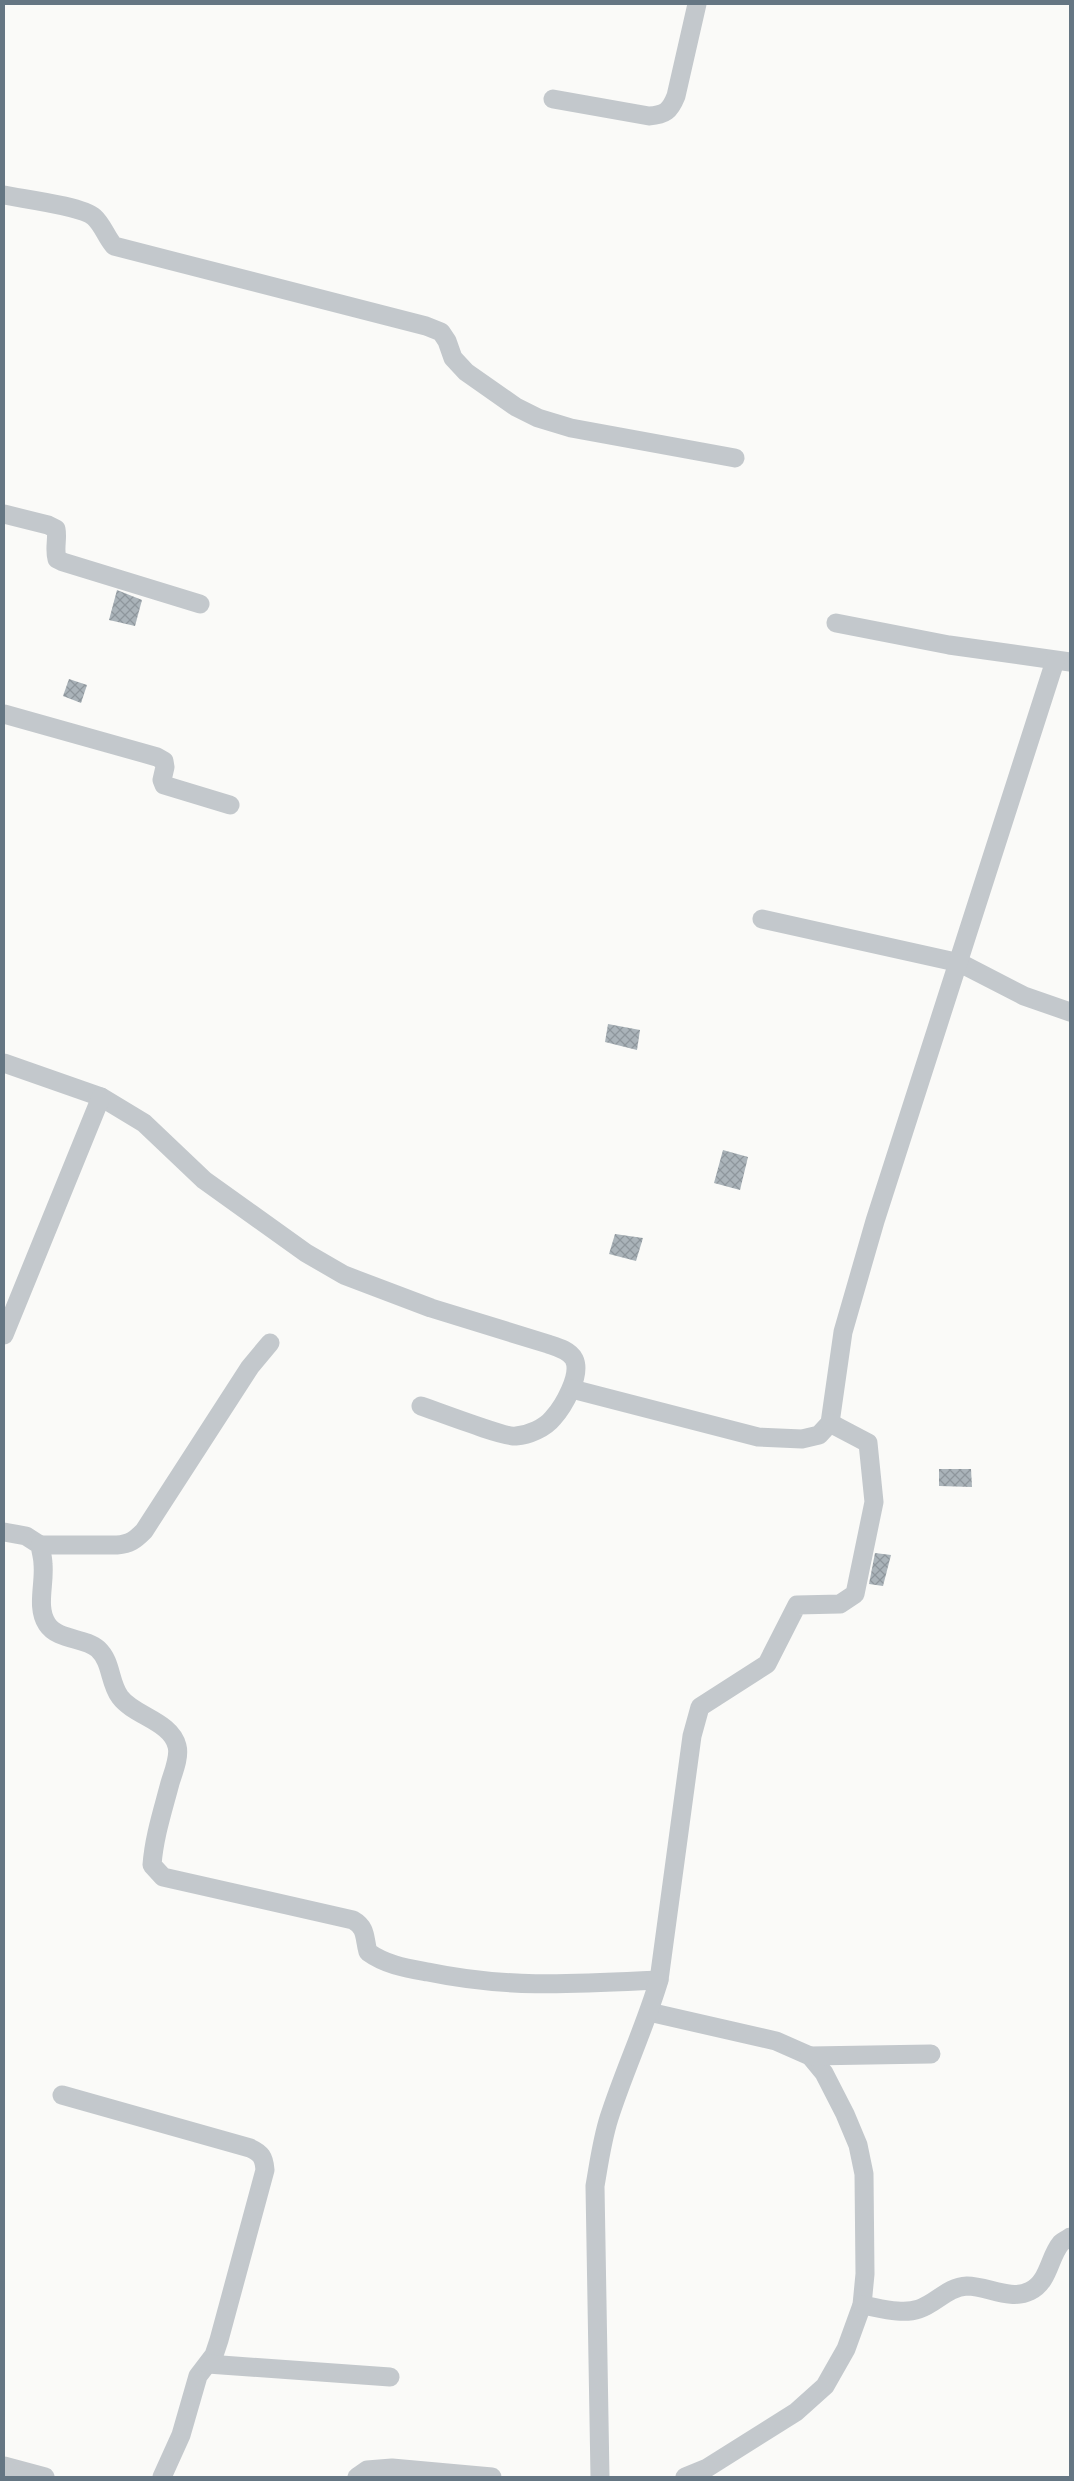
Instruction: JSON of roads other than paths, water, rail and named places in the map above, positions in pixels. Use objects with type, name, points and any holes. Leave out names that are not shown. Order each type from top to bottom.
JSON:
[{"type":"street","points":[[553,99],[649,116],[663,115],[671,108],[676,96],[697,4]]},
{"type":"street","points":[[4,195],[79,210],[93,216],[100,223],[107,238],[114,246],[426,326],[441,332],[448,342],[453,358],[466,372],[516,407],[538,418],[571,428],[735,458]]},
{"type":"street","points":[[4,514],[48,524],[56,529],[55,553],[57,559],[63,562],[200,604]]},
{"type":"street","points":[[572,1389],[758,1437],[802,1440],[819,1435],[830,1423],[843,1332],[875,1221],[960,963],[1063,662],[949,645],[836,623]]},
{"type":"street","points":[[4,714],[157,757],[164,761],[165,767],[162,780],[164,785],[230,804]]},
{"type":"street","points":[[762,919],[960,963],[1024,996],[1070,1012]]},
{"type":"street","points":[[4,1063],[101,1097],[144,1123],[204,1180],[306,1253],[344,1275],[414,1302],[548,1344],[567,1352],[574,1360],[576,1370],[572,1389],[553,1419],[537,1430],[514,1437],[421,1406]]},
{"type":"street","points":[[4,1335],[101,1097]]},
{"type":"street","points":[[4,1532],[26,1536],[40,1546],[118,1545],[128,1544],[135,1540],[144,1531],[250,1367],[270,1342]]},
{"type":"street","points":[[600,2477],[595,2186],[609,2118],[650,2012],[659,1980],[692,1736],[700,1707],[767,1664],[797,1605],[840,1604],[855,1594],[874,1502],[868,1443],[830,1423]]},
{"type":"street","points":[[40,1546],[43,1564],[42,1611],[48,1625],[60,1634],[97,1648],[108,1662],[113,1682],[120,1697],[132,1708],[168,1731],[177,1746],[176,1762],[154,1846],[152,1865],[163,1877],[353,1920],[361,1924],[365,1931],[368,1952],[373,1956],[393,1965],[421,1971],[468,1980],[528,1985],[659,1980]]},
{"type":"street","points":[[650,2012],[776,2041],[810,2056],[931,2054]]},
{"type":"street","points":[[685,2477],[705,2472],[796,2412],[825,2386],[846,2349],[862,2305],[865,2274],[864,2174],[858,2144],[824,2073],[810,2056]]},
{"type":"street","points":[[62,2095],[250,2148],[260,2152],[264,2160],[265,2170],[220,2340],[214,2355],[198,2376],[181,2435],[162,2477]]},
{"type":"street","points":[[862,2305],[899,2311],[918,2309],[948,2291],[964,2286],[982,2287],[1010,2295],[1031,2291],[1044,2278],[1061,2243],[1070,2236]]},
{"type":"street","points":[[208,2364],[390,2376]]},
{"type":"street","points":[[4,2466],[44,2477]]},
{"type":"street","points":[[358,2477],[367,2470],[392,2468],[492,2477]]}]
